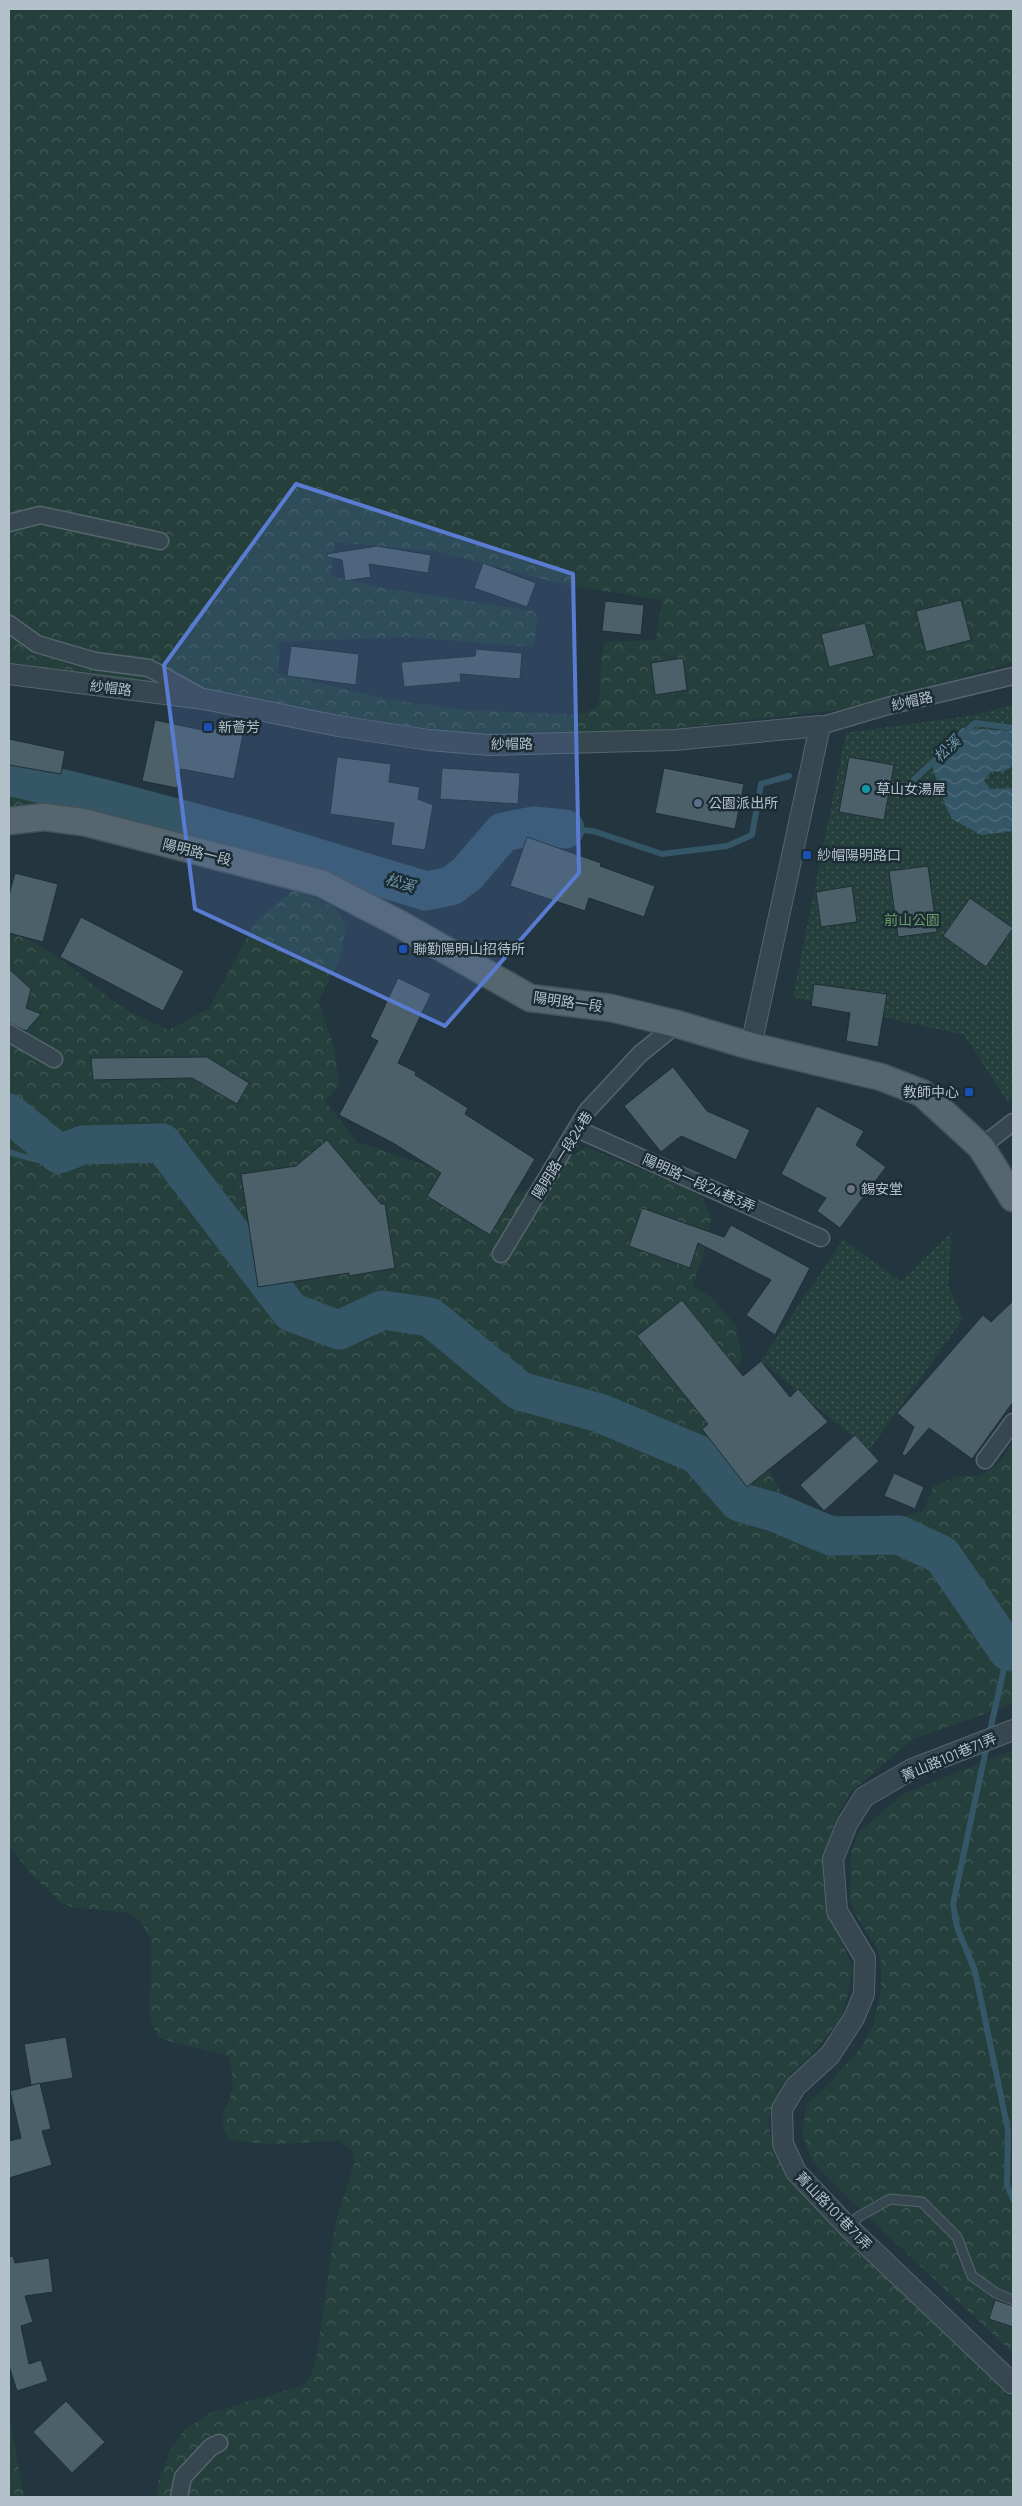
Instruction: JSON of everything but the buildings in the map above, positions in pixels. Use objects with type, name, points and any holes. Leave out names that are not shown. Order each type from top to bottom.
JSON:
[{"type":"main road","name":"陽明路一段","points":[[9,821],[44,817],[84,822],[321,884],[398,923],[530,998],[610,1008],[677,1024],[751,1046],[881,1077],[922,1093],[981,1147],[1013,1198]]},
{"type":"street","points":[[9,523],[40,515],[160,541]]},
{"type":"street","points":[[9,624],[37,644],[95,661],[149,668],[204,699]]},
{"type":"street","name":"紗帽路","points":[[9,674],[204,699],[347,727],[429,740],[489,745],[674,740],[820,726],[888,706],[1013,676]]},
{"type":"street","points":[[751,1046],[820,726]]},
{"type":"street","name":"陽明路一段24巷","points":[[501,1254],[587,1111],[640,1054],[677,1024]]},
{"type":"street","points":[[9,1034],[54,1059]]},
{"type":"street","points":[[981,1147],[1013,1122]]},
{"type":"street","name":"陽明路一段24巷3弄","points":[[577,1129],[821,1238]]},
{"type":"street","points":[[985,1460],[1013,1422]]},
{"type":"street","name":"菁山路101巷71弄","points":[[1013,1730],[912,1769],[864,1797],[847,1824],[833,1859],[837,1911],[865,1958],[864,1994],[854,2018],[830,2055],[796,2086],[782,2109],[783,2144],[796,2172],[849,2228],[1013,2384]]},
{"type":"street","points":[[179,2497],[183,2477],[211,2446],[219,2442]]},
{"type":"lane","points":[[849,2228],[858,2217],[890,2199],[922,2202],[957,2237],[972,2276],[996,2293],[1013,2300]]},
{"type":"highlighted area","points":[[296,484],[573,574],[579,873],[445,1026],[195,909],[164,665]]},
{"type":"green space","points":[[9,9],[1013,9],[1013,662],[856,708],[667,729],[487,740],[9,669]],"holes":[[[335,542],[440,552],[565,585],[662,600],[656,640],[605,642],[597,708],[578,715],[467,710],[391,700],[277,673],[281,642],[404,637],[533,647],[538,616],[533,611],[384,588],[331,576]]]},
{"type":"green space","name":"前山公園","points":[[1013,705],[1013,1098],[1008,1102],[964,1035],[793,997],[846,733],[975,715]]},
{"type":"green space","points":[[9,785],[46,806],[25,809],[9,808]]},
{"type":"green space","points":[[296,888],[335,908],[346,926],[340,960],[318,1001],[334,1047],[339,1085],[325,1101],[357,1142],[499,1190],[520,1194],[586,1147],[701,1194],[711,1219],[702,1261],[692,1286],[710,1296],[736,1326],[742,1359],[720,1392],[723,1413],[702,1430],[747,1486],[768,1470],[785,1499],[811,1513],[891,1520],[923,1511],[934,1486],[957,1476],[980,1476],[1000,1462],[1013,1442],[1013,1704],[913,1739],[852,1791],[837,1815],[823,1864],[828,1911],[853,1968],[848,1994],[839,2021],[814,2052],[790,2074],[775,2100],[768,2120],[772,2145],[790,2177],[844,2237],[916,2302],[1013,2399],[1013,2497],[156,2497],[159,2480],[170,2451],[184,2430],[210,2413],[304,2385],[311,2375],[316,2362],[336,2220],[355,2161],[352,2151],[339,2140],[270,2144],[228,2139],[222,2117],[233,2085],[229,2057],[158,2037],[150,2019],[151,1939],[140,1921],[129,1913],[71,1907],[59,1901],[32,1875],[9,1846],[9,933],[26,939],[57,956],[127,1010],[169,1030],[209,1009],[256,921]]},
{"type":"green space","points":[[952,1232],[948,1285],[963,1319],[869,1450],[761,1361],[843,1240],[901,1281]]},
{"type":"green space","points":[[1013,1750],[1013,2353],[830,2181],[812,2160],[803,2137],[805,2112],[808,2103],[829,2084],[861,2048],[873,2026],[881,1989],[881,1962],[878,1950],[853,1910],[850,1899],[851,1853],[859,1832],[903,1794]]},
{"type":"green space","points":[[9,2414],[24,2497],[9,2497]]},
{"type":"water","points":[[962,728],[1013,731],[1013,766],[1003,772],[992,771],[984,780],[990,789],[1013,788],[1013,831],[981,835],[952,819],[946,807],[932,766]]},
{"type":"waterway","name":"松溪","points":[[965,732],[975,723],[1013,728]]},
{"type":"waterway","name":"松溪","points":[[905,788],[952,744]]},
{"type":"waterway","name":"松溪","points":[[9,776],[109,800],[254,839],[426,891],[451,886],[467,874],[503,832],[533,826],[565,829]]},
{"type":"waterway","name":"松溪","points":[[565,829],[593,831],[662,854],[727,846],[752,835],[761,784],[789,776]]},
{"type":"waterway","name":"松溪","points":[[906,788],[946,788]]},
{"type":"waterway","points":[[9,1113],[59,1154],[83,1145],[162,1143],[291,1312],[339,1330],[382,1310],[430,1317],[520,1391],[600,1413],[697,1454],[739,1502],[774,1512],[831,1536],[899,1535],[942,1555],[1008,1651]]},
{"type":"waterway","points":[[9,1152],[51,1162],[59,1154]]},
{"type":"waterway","points":[[989,1735],[1008,1651],[1013,1650]]},
{"type":"waterway","points":[[987,1745],[953,1904],[957,1927],[975,1971],[1008,2130],[1007,2185],[1013,2199]]},
{"type":"place","name":"新薈芳","points":[[208,727]]},
{"type":"place","name":"草山女湯屋","points":[[866,789]]},
{"type":"place","name":"公園派出所","points":[[698,803]]},
{"type":"place","name":"紗帽陽明路口","points":[[807,855]]},
{"type":"place","name":"聯勤陽明山招待所","points":[[403,949]]},
{"type":"place","name":"教師中心","points":[[969,1092]]},
{"type":"place","name":"錫安堂","points":[[851,1189]]}]
